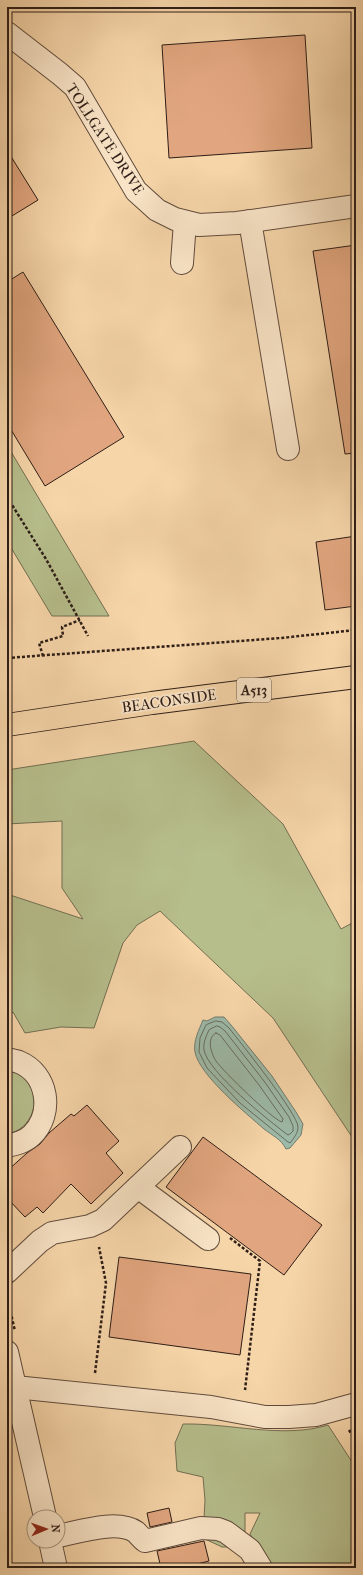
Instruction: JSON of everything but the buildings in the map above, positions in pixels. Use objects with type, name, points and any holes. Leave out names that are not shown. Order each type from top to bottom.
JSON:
[{"type":"highway","name":"BEACONSIDE","points":[[7,725],[152,703],[356,678]]},
{"type":"street","name":"TOLLGATE DRIVE","points":[[7,33],[75,87],[136,191],[157,210],[175,219],[199,225],[250,221],[356,206]]},
{"type":"street","points":[[250,221],[288,448]]},
{"type":"street","points":[[182,262],[185,222]]},
{"type":"street","points":[[7,1059],[19,1062],[32,1070],[41,1082],[46,1095],[46,1110],[41,1124],[32,1135],[19,1143],[7,1146]]},
{"type":"street","points":[[7,1272],[40,1241],[52,1233],[90,1226],[103,1220],[180,1147]]},
{"type":"street","points":[[138,1187],[208,1239]]},
{"type":"street","points":[[7,1352],[43,1509]]},
{"type":"street","points":[[15,1387],[211,1407],[265,1417],[289,1418],[316,1415],[356,1404]]},
{"type":"street","points":[[66,1535],[114,1526],[136,1532],[145,1541],[201,1528],[218,1529],[238,1540],[250,1550],[261,1568]]},
{"type":"street","points":[[52,1549],[56,1568]]},
{"type":"path","points":[[7,497],[46,559],[88,636]]},
{"type":"path","points":[[43,656],[39,643],[63,636],[62,626],[80,620]]},
{"type":"path","points":[[7,658],[281,638],[356,630]]},
{"type":"path","points":[[90,1226],[99,1248],[106,1283],[94,1379]]},
{"type":"path","points":[[208,1239],[216,1227],[260,1261],[245,1391]]},
{"type":"green space","points":[[7,445],[109,616],[52,616],[7,541]]},
{"type":"green space","points":[[194,741],[283,824],[341,929],[356,921],[356,1143],[273,1018],[160,911],[137,925],[123,943],[94,1028],[61,1027],[25,1033],[13,1012],[7,1018],[7,894],[83,919],[62,888],[62,821],[7,824],[7,770]]},
{"type":"green space","points":[[7,1069],[20,1075],[26,1080],[34,1096],[34,1104],[32,1113],[23,1127],[7,1134]]},
{"type":"green space","points":[[183,1424],[201,1424],[275,1431],[311,1429],[328,1425],[356,1468],[356,1568],[272,1568],[250,1534],[260,1513],[245,1513],[245,1536],[231,1547],[222,1547],[203,1538],[205,1500],[203,1477],[177,1471],[175,1443]]},
{"type":"water","points":[[215,1017],[224,1017],[231,1025],[272,1076],[303,1124],[301,1135],[290,1148],[286,1149],[279,1140],[264,1129],[225,1094],[205,1072],[198,1061],[195,1048],[198,1032],[203,1020],[207,1021]]}]
